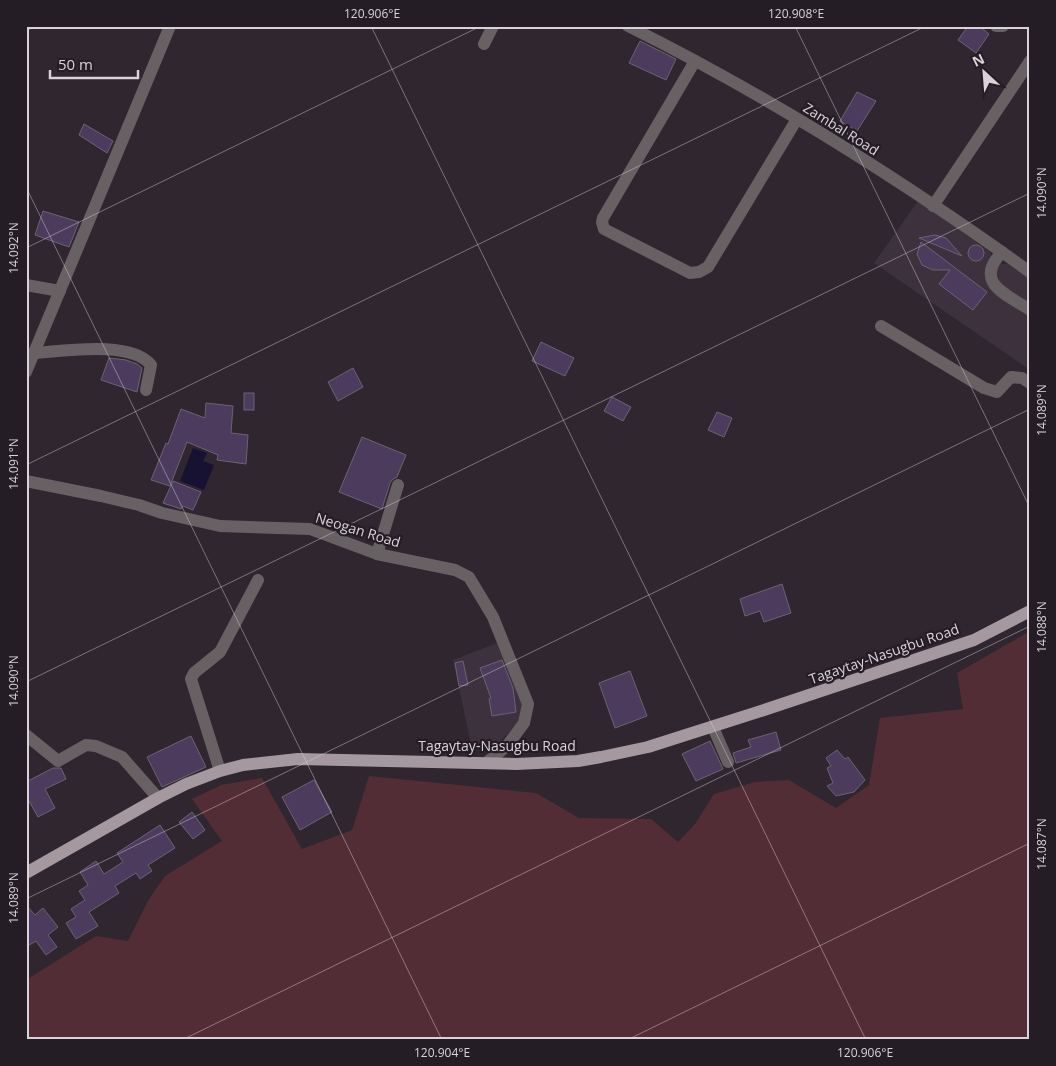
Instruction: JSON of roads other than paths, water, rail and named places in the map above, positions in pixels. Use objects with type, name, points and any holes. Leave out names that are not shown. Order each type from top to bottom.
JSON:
[{"type":"main road","name":"Tagaytay-Nasugbu Road","points":[[26,873],[158,798],[220,770],[243,765],[298,759],[486,763],[578,761],[648,747],[713,727],[974,640],[1030,611]]},
{"type":"street","points":[[26,372],[170,26]]},
{"type":"street","points":[[484,44],[492,26]]},
{"type":"street","name":"Zambal Road","points":[[628,26],[695,61],[797,119],[934,206],[1030,272]]},
{"type":"street","points":[[996,26],[1003,26]]},
{"type":"street","points":[[695,61],[603,218],[604,229],[690,273],[699,272],[708,267],[797,119]]},
{"type":"street","points":[[934,206],[1030,61]]},
{"type":"street","points":[[1002,252],[990,267],[991,279],[996,288],[1030,310]]},
{"type":"street","points":[[26,285],[60,291]]},
{"type":"street","points":[[881,326],[984,388],[997,392],[1011,377],[1022,378],[1030,383]]},
{"type":"street","points":[[34,353],[100,348],[142,357],[152,365],[146,390]]},
{"type":"street","name":"Neogan Road","points":[[26,481],[101,496],[162,513],[220,526],[310,530],[377,554],[455,570],[469,577],[493,617],[528,704],[524,723],[507,746],[486,763]]},
{"type":"street","points":[[377,554],[398,485]]},
{"type":"street","points":[[220,770],[191,679],[194,672],[220,652],[258,580]]},
{"type":"street","points":[[713,727],[728,762]]},
{"type":"street","points":[[26,735],[58,761],[86,746],[96,746],[122,757],[158,798]]}]
